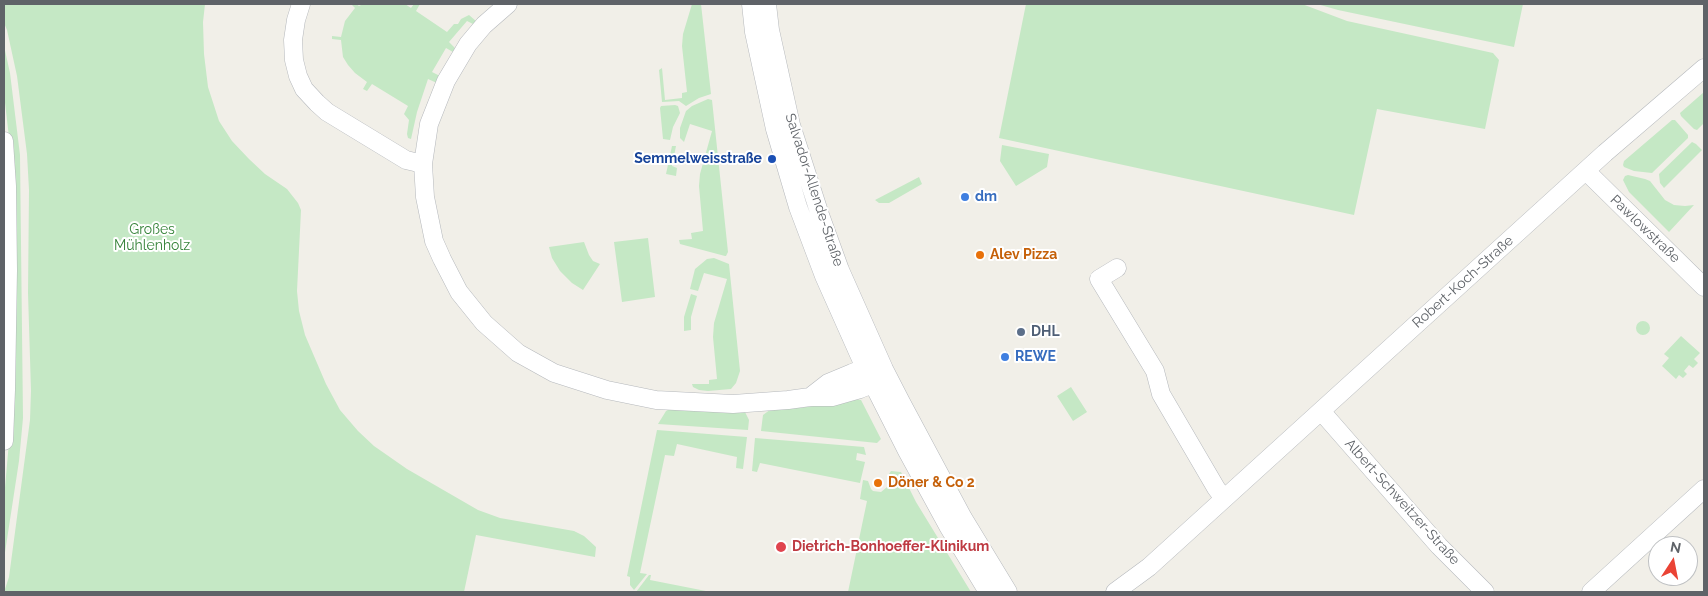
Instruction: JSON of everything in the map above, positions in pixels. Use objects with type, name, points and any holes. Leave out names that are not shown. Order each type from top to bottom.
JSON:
[{"type":"street","points":[[302,4],[296,20],[293,40],[294,60],[304,89],[327,112],[406,160],[424,164]]},
{"type":"street","name":"Salvador-Allende-Straße","points":[[751,4],[754,32],[775,129],[796,198],[824,276],[873,384],[948,526],[988,592]]},
{"type":"street","name":"Salvador-Allende-Straße","points":[[767,4],[778,72],[791,125],[840,270],[884,368],[963,518],[1008,592]]},
{"type":"street","points":[[500,6],[455,62],[429,124],[424,164],[425,197],[434,241],[459,292],[484,323],[512,348],[554,373],[631,396],[656,400],[733,404],[810,397],[832,397],[860,390],[873,384],[884,368]]},
{"type":"street","name":"Robert-Koch-Straße","points":[[1116,592],[1149,567],[1586,171],[1704,68]]},
{"type":"street","points":[[4,141],[7,186],[8,304],[4,441]]},
{"type":"street","name":"Pawlowstraße","points":[[1586,171],[1704,287]]},
{"type":"street","points":[[1117,268],[1099,279],[1155,370],[1161,394],[1224,499]]},
{"type":"street","points":[[810,397],[828,383],[865,368],[884,368]]},
{"type":"street","name":"Albert-Schweitzer-Straße","points":[[1321,411],[1439,546],[1485,592]]},
{"type":"street","points":[[1591,592],[1704,489]]},
{"type":"green space","name":"Großes Mühlenholz","points":[[4,4],[205,4],[203,22],[204,54],[208,87],[219,121],[232,141],[265,174],[287,189],[301,210],[297,291],[299,311],[305,335],[326,384],[340,410],[374,446],[407,469],[478,510],[500,518],[574,531],[584,536],[596,547],[595,557],[476,535],[464,592],[4,592],[9,577],[30,420],[31,391],[27,154],[17,76],[4,23]]},
{"type":"green space","points":[[351,4],[359,6],[363,4],[405,4],[411,8],[414,4],[420,4],[416,11],[447,32],[454,24],[458,24],[461,19],[469,15],[476,21],[475,25],[467,21],[449,42],[455,48],[453,52],[446,48],[432,72],[440,76],[437,83],[428,79],[417,112],[411,139],[408,138],[407,134],[409,120],[404,114],[408,106],[372,84],[367,91],[363,89],[367,82],[355,73],[343,57],[341,40],[332,39],[332,36],[341,37],[345,21],[355,8]]},
{"type":"green space","points":[[692,4],[701,4],[711,94],[699,98],[686,106],[679,101],[662,102],[659,70],[662,68],[665,100],[682,98],[682,93],[687,92],[682,46],[683,34]]},
{"type":"green space","points":[[1026,4],[1302,4],[1347,21],[1493,53],[1499,60],[1485,129],[1377,109],[1354,215],[999,138]]},
{"type":"green space","points":[[1317,4],[1523,4],[1514,47]]},
{"type":"green space","points":[[4,46],[10,73],[20,155],[23,418],[19,461],[4,559],[4,499],[9,442],[10,146],[4,94]]},
{"type":"green space","points":[[1704,92],[1704,123],[1697,130],[1680,113]]},
{"type":"green space","points":[[708,99],[712,100],[728,252],[726,256],[680,244],[679,240],[692,239],[691,233],[703,231],[699,186],[700,174],[712,131],[690,124],[684,142],[680,138],[680,128],[686,111],[692,106]]},
{"type":"green space","points":[[661,106],[678,106],[680,113],[673,127],[670,140],[663,139],[660,108]]},
{"type":"green space","points":[[1672,120],[1675,120],[1688,135],[1688,138],[1652,173],[1634,171],[1624,167],[1624,161]]},
{"type":"green space","points":[[1692,142],[1702,150],[1664,188],[1660,183],[1659,174]]},
{"type":"green space","points":[[1002,145],[1049,154],[1047,167],[1016,186],[1000,161]]},
{"type":"green space","points":[[672,146],[676,146],[672,166],[677,168],[676,176],[666,174]]},
{"type":"green space","points":[[1628,175],[1650,181],[1665,200],[1674,205],[1694,205],[1669,232],[1629,192],[1623,180]]},
{"type":"green space","points":[[919,177],[922,184],[889,203],[879,203],[875,200]]},
{"type":"green space","points":[[648,238],[655,297],[622,302],[614,242]]},
{"type":"green space","points":[[584,242],[593,261],[600,264],[583,290],[572,283],[560,271],[552,258],[549,247]]},
{"type":"green space","points":[[714,258],[729,264],[740,371],[736,383],[731,389],[708,391],[699,390],[693,387],[692,384],[709,384],[709,380],[717,379],[713,337],[714,323],[727,279],[704,273],[698,291],[690,289],[695,269],[707,259]]},
{"type":"green space","points":[[691,294],[697,296],[691,317],[691,330],[684,331],[684,317]]},
{"type":"green space","points":[[1640,321],[1646,321],[1650,328],[1646,335],[1640,335],[1636,331],[1636,325]]},
{"type":"green space","points":[[1681,336],[1700,353],[1694,359],[1698,363],[1693,368],[1689,365],[1684,371],[1687,374],[1683,378],[1679,375],[1676,379],[1662,366],[1669,358],[1664,354]]},
{"type":"green space","points":[[1071,387],[1087,412],[1073,421],[1057,396]]},
{"type":"green space","points":[[854,399],[861,400],[881,439],[877,443],[761,431],[763,415],[771,409],[807,407]]},
{"type":"green space","points":[[672,408],[745,412],[749,420],[748,430],[658,424],[666,411]]},
{"type":"green space","points":[[657,430],[747,437],[743,469],[736,468],[737,457],[677,444],[674,456],[665,455],[640,573],[647,574],[634,590],[630,585],[630,577],[627,576]]},
{"type":"green space","points":[[755,438],[864,447],[866,455],[857,453],[856,460],[865,462],[860,483],[760,463],[757,472],[752,471]]},
{"type":"green space","points":[[891,471],[901,472],[916,502],[971,592],[848,592],[867,501],[860,499],[863,480],[868,481],[873,491],[881,492],[887,487],[887,477]]},
{"type":"green space","points":[[651,575],[650,580],[711,592],[636,592]]},
{"type":"place","name":"Semmelweisstraße","points":[[772,159]]},
{"type":"place","name":"dm","points":[[965,197]]},
{"type":"place","name":"Alev Pizza","points":[[980,255]]},
{"type":"place","name":"DHL","points":[[1021,332]]},
{"type":"place","name":"REWE","points":[[1005,357]]},
{"type":"place","name":"Döner & Co 2","points":[[878,483]]},
{"type":"place","name":"Dietrich-Bonhoeffer-Klinikum","points":[[781,547]]}]
